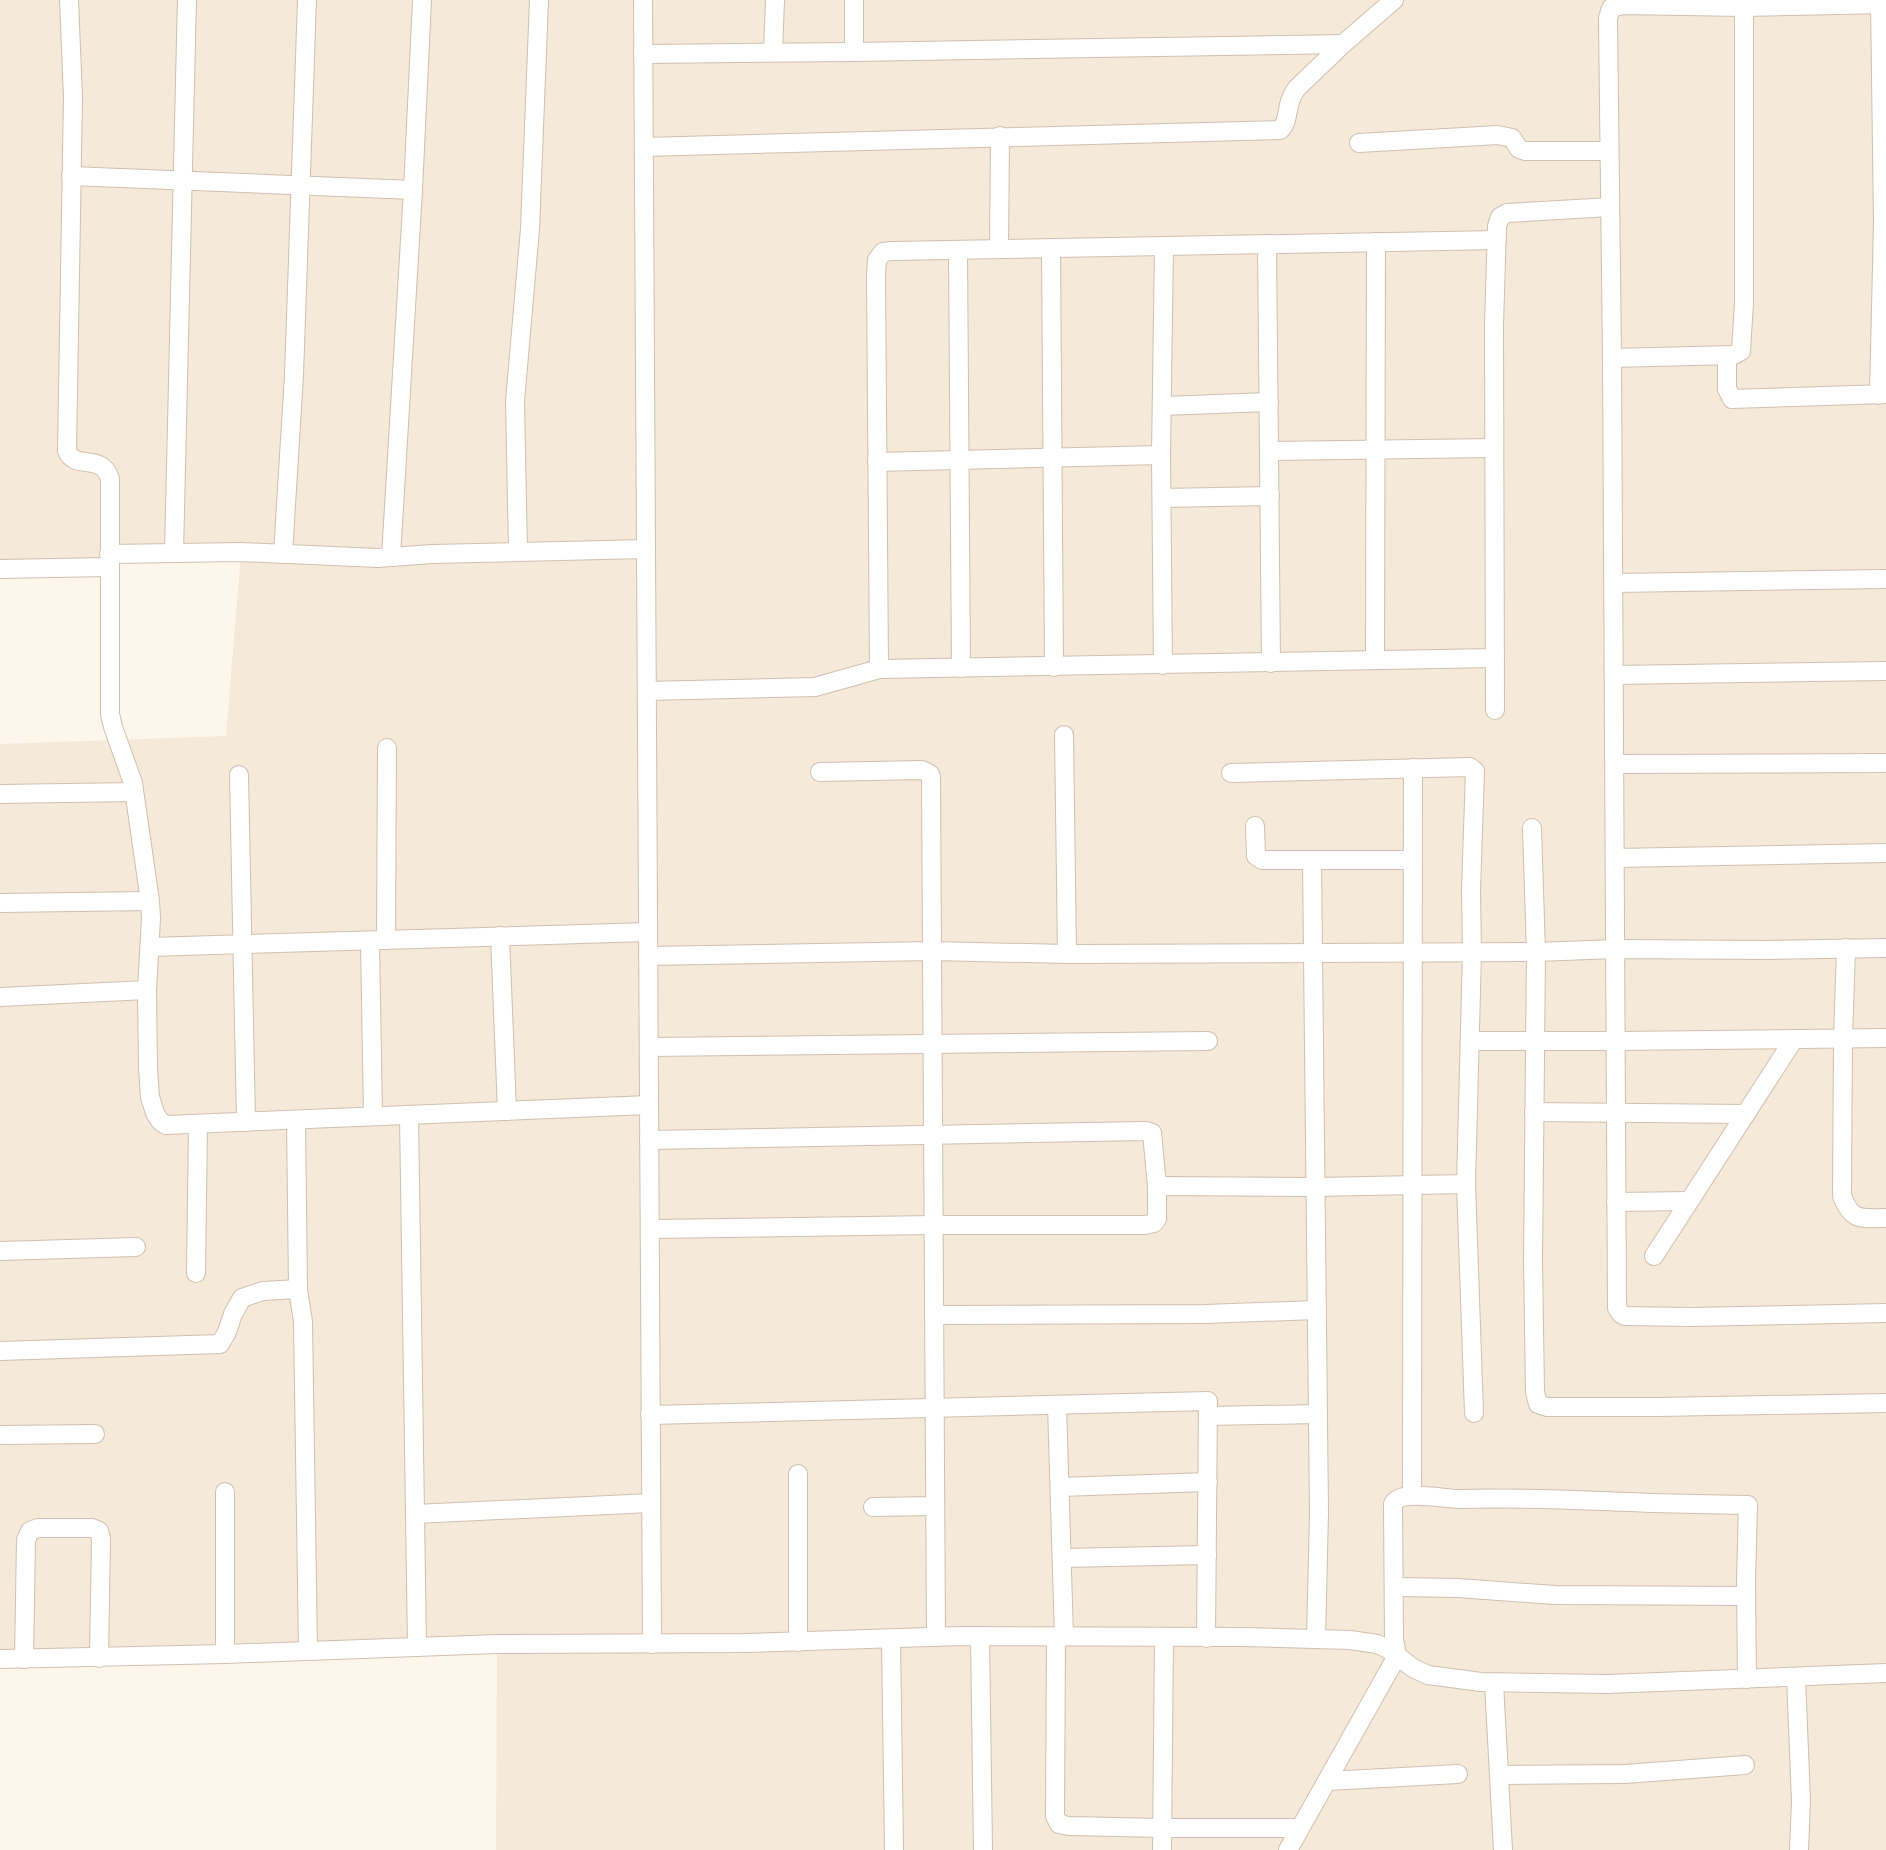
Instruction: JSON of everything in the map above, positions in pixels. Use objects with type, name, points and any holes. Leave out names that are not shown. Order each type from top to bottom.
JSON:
[{"type":"street","points":[[69,0],[73,97],[67,451],[71,459],[98,464],[108,472],[110,486],[110,714],[134,792],[150,901],[148,1068],[150,1097],[155,1114],[166,1125],[649,1105]]},
{"type":"street","points":[[174,553],[187,0]]},
{"type":"street","points":[[283,554],[294,375],[307,0]]},
{"type":"street","points":[[391,557],[422,0]]},
{"type":"street","points":[[517,552],[514,401],[530,229],[539,0]]},
{"type":"street","points":[[643,0],[652,1644]]},
{"type":"street","points":[[774,52],[775,0]]},
{"type":"street","points":[[854,0],[854,52]]},
{"type":"street","points":[[1374,0],[1374,19]]},
{"type":"street","points":[[644,147],[1280,130],[1285,126],[1290,97],[1343,44],[1394,0]]},
{"type":"street","points":[[1727,356],[1727,389],[1732,399],[1883,394],[1882,3],[1744,7],[1651,3],[1617,6],[1611,8],[1608,14],[1617,1308],[1625,1316],[1690,1318],[1886,1313]]},
{"type":"street","points":[[1612,358],[1727,356],[1741,351],[1744,303],[1744,7]]},
{"type":"street","points":[[643,54],[1343,44]]},
{"type":"street","points":[[1359,143],[1498,135],[1512,138],[1520,149],[1525,151],[1609,152]]},
{"type":"street","points":[[999,249],[1000,136]]},
{"type":"street","points":[[71,176],[413,190]]},
{"type":"street","points":[[1495,710],[1494,325],[1500,217],[1507,213],[1610,207]]},
{"type":"street","points":[[879,669],[876,275],[877,260],[883,252],[1497,240]]},
{"type":"street","points":[[1375,660],[1376,242]]},
{"type":"street","points":[[1267,244],[1271,663]]},
{"type":"street","points":[[1163,665],[1161,454],[1164,246]]},
{"type":"street","points":[[1051,248],[1055,667]]},
{"type":"street","points":[[958,250],[961,668]]},
{"type":"street","points":[[1162,405],[1269,402]]},
{"type":"street","points":[[1269,451],[1494,448]]},
{"type":"street","points":[[877,462],[1161,454]]},
{"type":"street","points":[[1162,498],[1270,496]]},
{"type":"street","points":[[0,569],[174,553],[355,558],[646,549]]},
{"type":"street","points":[[1614,583],[1886,579]]},
{"type":"street","points":[[647,691],[815,687],[879,669],[1495,658]]},
{"type":"street","points":[[1614,675],[1886,671]]},
{"type":"street","points":[[1064,735],[1067,954]]},
{"type":"street","points":[[373,1116],[387,748]]},
{"type":"street","points":[[1615,764],[1886,764]]},
{"type":"street","points":[[1231,773],[1470,766],[1475,771],[1466,1184],[1474,1413]]},
{"type":"street","points":[[1412,1496],[1413,768]]},
{"type":"street","points":[[820,772],[922,770],[930,774],[936,1637]]},
{"type":"street","points":[[239,775],[246,1122]]},
{"type":"street","points":[[0,794],[134,792]]},
{"type":"street","points":[[1255,826],[1255,853],[1258,859],[1412,860]]},
{"type":"street","points":[[1532,828],[1536,952],[1532,1261],[1535,1392],[1538,1404],[1547,1407],[1658,1407],[1886,1403]]},
{"type":"street","points":[[1615,858],[1886,853]]},
{"type":"street","points":[[1312,860],[1318,1414],[1316,1639]]},
{"type":"street","points":[[0,903],[150,901]]},
{"type":"street","points":[[150,947],[648,932]]},
{"type":"street","points":[[500,936],[507,1111]]},
{"type":"street","points":[[1846,948],[1842,1196],[1847,1210],[1854,1216],[1861,1219],[1886,1218]]},
{"type":"street","points":[[648,956],[932,951],[1067,954],[1886,948]]},
{"type":"street","points":[[0,997],[147,990]]},
{"type":"street","points":[[1470,1041],[1886,1038]]},
{"type":"street","points":[[1654,1256],[1794,1039]]},
{"type":"street","points":[[649,1047],[1208,1041]]},
{"type":"street","points":[[1534,1112],[1746,1114]]},
{"type":"street","points":[[409,1115],[417,1647]]},
{"type":"street","points":[[296,1120],[298,1289],[303,1322],[309,1650]]},
{"type":"street","points":[[196,1273],[198,1124]]},
{"type":"street","points":[[649,1140],[1146,1131],[1152,1133],[1157,1186],[1157,1219],[1154,1223],[1145,1225],[933,1224],[650,1229]]},
{"type":"street","points":[[1157,1186],[1466,1184]]},
{"type":"street","points":[[1616,1202],[1689,1201]]},
{"type":"street","points":[[0,1251],[136,1247]]},
{"type":"street","points":[[0,1351],[220,1344],[242,1298],[263,1291],[298,1289]]},
{"type":"street","points":[[934,1315],[1205,1314],[1317,1310]]},
{"type":"street","points":[[650,1415],[1208,1401],[1206,1638]]},
{"type":"street","points":[[1057,1405],[1062,1558],[1055,1820],[1059,1824],[1069,1826],[1300,1828]]},
{"type":"street","points":[[1209,1416],[1318,1414]]},
{"type":"street","points":[[0,1435],[95,1434]]},
{"type":"street","points":[[797,1642],[798,1474]]},
{"type":"street","points":[[1060,1487],[1208,1482]]},
{"type":"street","points":[[225,1492],[225,1654]]},
{"type":"street","points":[[1288,1850],[1397,1656],[1394,1639],[1394,1504],[1397,1498],[1532,1498],[1748,1505],[1747,1679]]},
{"type":"street","points":[[415,1514],[651,1503]]},
{"type":"street","points":[[873,1507],[935,1506]]},
{"type":"street","points":[[24,1659],[26,1540],[30,1531],[38,1528],[92,1528],[99,1531],[102,1538],[99,1658]]},
{"type":"street","points":[[1062,1558],[1207,1555]]},
{"type":"street","points":[[1394,1587],[1458,1588],[1555,1595],[1746,1596]]},
{"type":"street","points":[[980,1636],[983,1850]]},
{"type":"street","points":[[0,1659],[497,1644],[797,1642],[980,1636],[1164,1637],[1350,1640],[1377,1644],[1428,1675],[1481,1682],[1607,1684],[1886,1673]]},
{"type":"street","points":[[1162,1850],[1164,1637]]},
{"type":"street","points":[[891,1639],[894,1850]]},
{"type":"street","points":[[1796,1677],[1801,1801],[1800,1850]]},
{"type":"street","points":[[1494,1682],[1503,1850]]},
{"type":"street","points":[[1499,1775],[1625,1774],[1745,1765]]},
{"type":"street","points":[[1327,1781],[1458,1774]]},
{"type":"shaded area","points":[[0,0],[1886,0],[1886,1850],[496,1850],[497,1644],[0,1649],[0,744],[226,736],[241,553],[0,568]]}]
